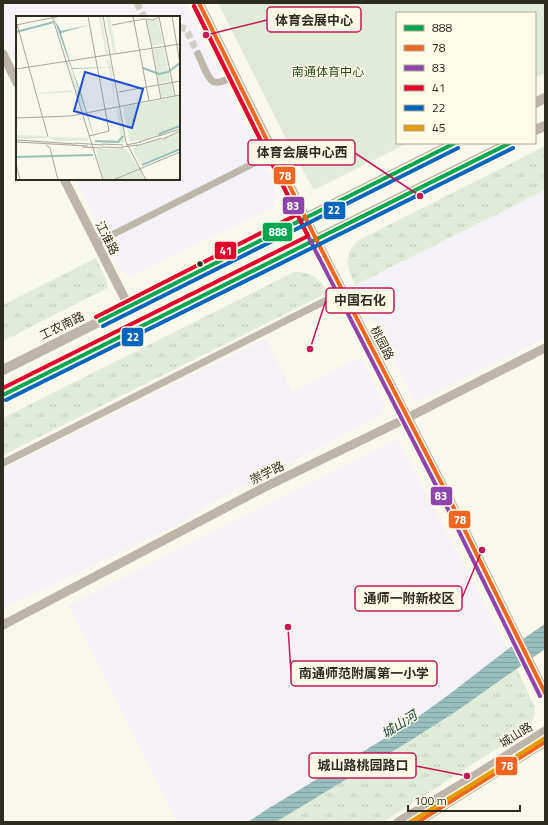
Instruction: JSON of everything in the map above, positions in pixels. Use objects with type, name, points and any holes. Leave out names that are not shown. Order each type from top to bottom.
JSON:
[{"type":"main road","points":[[536,102],[545,98]]},
{"type":"main road","name":"工农南路","points":[[3,370],[453,144]]},
{"type":"main road","points":[[3,394],[508,144]]},
{"type":"street","name":"桃园路","points":[[199,3],[305,218],[450,501],[545,693]]},
{"type":"street","points":[[3,54],[16,81]]},
{"type":"street","points":[[198,54],[210,79],[214,82],[226,80],[235,75]]},
{"type":"street","points":[[96,244],[274,153]]},
{"type":"street","name":"江淮路","points":[[64,180],[129,307]]},
{"type":"street","points":[[3,463],[343,292]]},
{"type":"street","name":"崇学路","points":[[3,624],[263,488],[407,418],[545,348]]},
{"type":"street","name":"城山路","points":[[398,822],[545,731]]},
{"type":"street","name":"城山路","points":[[418,822],[545,742]]},
{"type":"shaded area","points":[[3,3],[185,3],[275,186],[276,197],[272,208],[129,277],[119,268],[75,180],[180,180],[180,16],[16,16],[16,62],[3,35]]},
{"type":"shaded area","points":[[545,190],[545,338],[415,402],[355,285]]},
{"type":"shaded area","points":[[266,338],[292,392],[357,358],[361,359],[383,400],[383,412],[379,417],[210,504],[179,524],[3,609],[3,469]]},
{"type":"shaded area","points":[[398,439],[508,649],[407,725],[248,822],[177,822],[68,605]]},
{"type":"green space","name":"南通体育中心","points":[[218,3],[545,3],[545,73],[536,78],[536,12],[396,12],[396,144],[406,144],[314,190],[292,151]]},
{"type":"green space","points":[[545,146],[545,190],[355,285],[348,267],[348,257],[357,241]]},
{"type":"green space","points":[[96,258],[107,282],[107,288],[3,341],[3,305]]},
{"type":"green space","points":[[294,272],[314,276],[322,283],[327,293],[3,455],[3,418]]},
{"type":"green space","points":[[517,669],[535,708],[534,718],[526,730],[383,822],[276,822],[413,739]]},
{"type":"water","points":[[545,624],[545,649],[458,710],[276,822],[248,822],[407,725],[508,649]]},
{"type":"tunnel","points":[[137,3],[144,16]]},
{"type":"tunnel","points":[[180,27],[186,29],[198,54]]},
{"type":"transit line","name":"78","points":[[199,3],[316,239],[447,494],[545,693]]},
{"type":"transit line","name":"83","points":[[194,6],[311,242],[442,497],[540,696]]},
{"type":"transit line","name":"41","points":[[3,388],[308,236],[194,6]]},
{"type":"transit line","name":"888","points":[[100,321],[453,144]]},
{"type":"transit line","name":"888","points":[[3,395],[508,144]]},
{"type":"transit line","name":"22","points":[[103,326],[458,148]]},
{"type":"transit line","name":"22","points":[[6,400],[513,148]]},
{"type":"transit line","name":"41","points":[[96,317],[302,212]]},
{"type":"transit line","name":"45","points":[[410,822],[545,738]]},
{"type":"transit line","name":"78","points":[[418,822],[545,742]]},
{"type":"place","name":"体育会展中心","points":[[206,35]]},
{"type":"place","name":"体育会展中心西","points":[[420,196]]},
{"type":"place","name":"中国石化","points":[[310,349]]},
{"type":"place","name":"通师一附新校区","points":[[482,550]]},
{"type":"place","name":"南通师范附属第一小学","points":[[288,627]]},
{"type":"place","name":"城山路桃园路口","points":[[467,776]]},
{"type":"water label","name":"城山河","points":[[399,724]]}]
